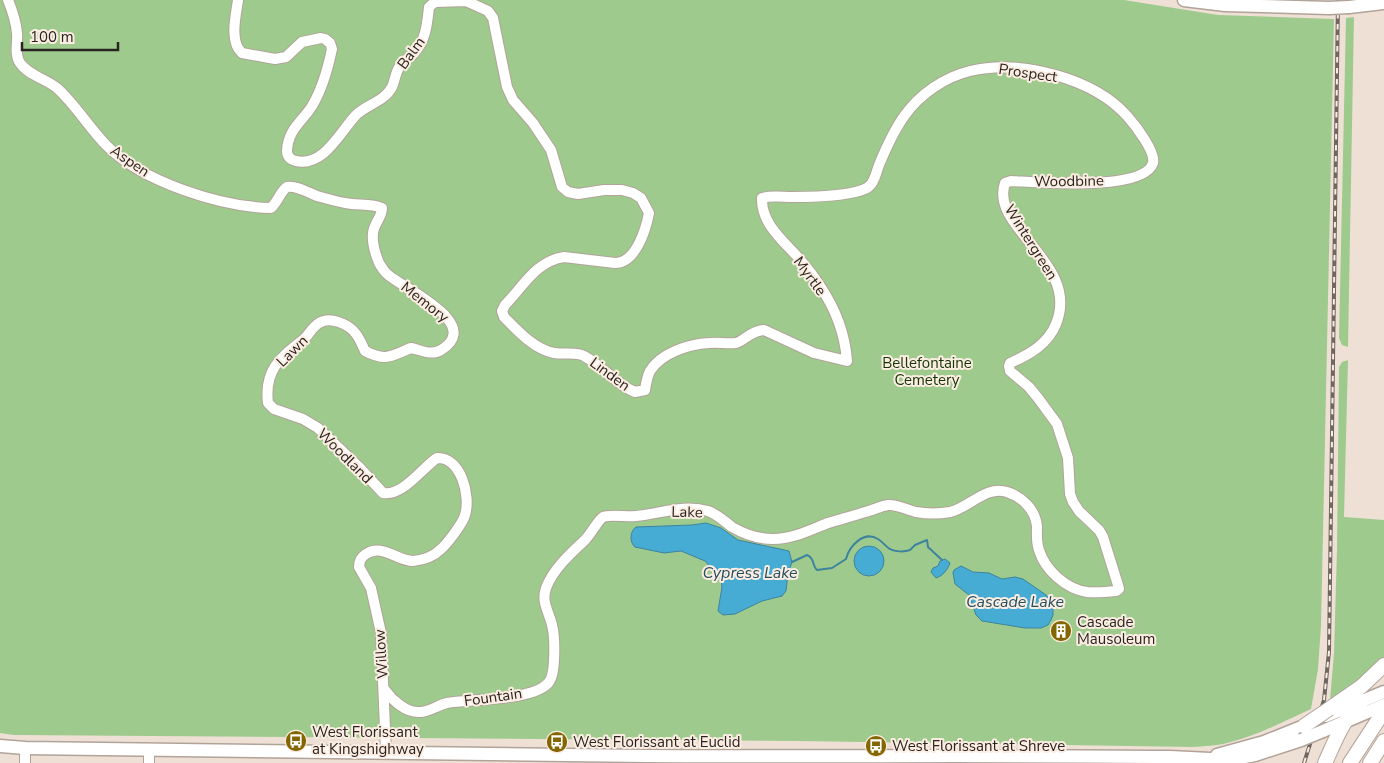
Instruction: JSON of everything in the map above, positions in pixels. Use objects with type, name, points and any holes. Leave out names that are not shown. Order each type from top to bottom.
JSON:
[{"type":"highway","points":[[1304,726],[1354,692],[1384,665]]},
{"type":"highway","points":[[1325,763],[1345,721],[1353,709],[1366,700]]},
{"type":"highway","points":[[1350,763],[1384,712]]},
{"type":"highway","points":[[1370,763],[1384,741]]},
{"type":"main road","points":[[1184,0],[1316,4],[1329,8],[1384,3]]},
{"type":"main road","points":[[1327,712],[1366,700],[1384,692]]},
{"type":"main road","points":[[0,746],[149,757],[278,758],[386,752],[551,758],[647,759],[1202,758],[1230,760],[1255,755],[1301,740],[1384,705]]},
{"type":"main road","points":[[1202,758],[1264,742],[1304,726]]},
{"type":"street","name":"Aspen","points":[[8,0],[12,8],[17,33],[18,61],[26,70],[56,87],[106,145],[130,164],[161,180],[215,199],[250,207],[271,208],[277,203],[283,190],[287,187],[350,204],[382,208]]},
{"type":"street","name":"Balm","points":[[238,0],[235,22],[236,38],[237,46],[242,54],[275,59],[286,57],[302,42],[321,38],[330,43],[332,49],[319,91],[312,107],[295,126],[289,138],[288,157],[306,162],[318,157],[331,147],[357,115],[392,88],[400,66],[415,52],[423,40],[430,7],[436,2],[466,0],[488,11],[493,18],[507,87],[513,100],[533,123],[551,150],[558,179],[564,189],[578,194],[604,190],[622,190],[642,198],[649,212],[643,236],[631,254],[620,263],[573,257],[555,258],[537,269],[505,305],[502,311]]},
{"type":"street","name":"Prospect","points":[[762,198],[828,195],[869,187],[874,180],[882,157],[895,131],[920,98],[950,78],[969,71],[986,68],[1008,68],[1048,74],[1077,82],[1100,94],[1114,103],[1139,131],[1153,158]]},
{"type":"street","name":"Woodbine","points":[[1005,183],[1011,181],[1068,184],[1098,183],[1125,179],[1147,170],[1152,164],[1153,158]]},
{"type":"street","name":"Wintergreen","points":[[889,505],[917,512],[942,514],[964,507],[987,493],[996,490],[1008,492],[1022,500],[1035,516],[1038,550],[1043,562],[1059,578],[1068,585],[1085,592],[1106,592],[1119,589],[1103,537],[1073,502],[1069,485],[1068,458],[1057,424],[1029,387],[1010,370],[1010,363],[1023,358],[1045,342],[1060,316],[1062,301],[1060,288],[1054,275],[1022,233],[1009,212],[1004,197],[1003,189],[1005,183]]},
{"type":"street","name":"Myrtle","points":[[644,390],[649,372],[672,352],[684,347],[707,343],[739,342],[759,330],[764,330],[814,353],[847,361],[843,334],[834,311],[821,287],[808,269],[771,228],[764,211],[762,198]]},
{"type":"street","name":"Memory","points":[[320,322],[329,320],[348,326],[356,333],[365,351],[379,357],[391,358],[411,348],[432,353],[440,352],[449,344],[454,332],[452,322],[428,301],[385,272],[379,262],[373,241],[374,227],[380,217],[382,208]]},
{"type":"street","name":"Linden","points":[[502,311],[504,317],[517,330],[544,350],[554,353],[584,355],[628,389],[635,392],[644,390]]},
{"type":"street","name":"Lawn","points":[[274,409],[268,403],[267,394],[272,373],[281,358],[303,340],[320,322]]},
{"type":"street","name":"Woodland","points":[[274,409],[303,419],[318,428],[358,466],[377,488],[386,494],[404,488],[437,458],[443,458],[452,463],[464,486],[468,501],[465,516],[460,526],[442,549],[431,557],[412,561],[384,551],[367,553],[361,560]]},
{"type":"street","name":"Lake","points":[[552,624],[545,604],[546,589],[563,562],[593,532],[603,516],[639,516],[673,509],[697,510],[715,515],[746,534],[772,539],[798,535],[840,519],[889,505]]},
{"type":"street","name":"Willow","points":[[361,560],[359,567],[372,588],[381,633],[385,690],[386,752]]},
{"type":"street","name":"Fountain","points":[[385,690],[391,698],[401,705],[421,713],[440,704],[497,698],[540,689],[550,681],[553,674],[554,642],[552,624]]},
{"type":"street","points":[[25,748],[25,763]]},
{"type":"green space","name":"Bellefontaine Cemetery","points":[[0,0],[1124,0],[1218,15],[1334,19],[1321,626],[1318,669],[1311,709],[1238,740],[1219,745],[1192,747],[796,741],[14,735],[0,733]]},
{"type":"green space","points":[[1354,17],[1348,347],[1342,345],[1339,338],[1346,18]]},
{"type":"green space","points":[[1348,360],[1344,517],[1384,520],[1384,661],[1369,676],[1330,700],[1334,653],[1337,549],[1339,367],[1342,362]]},
{"type":"water","name":"Cypress Lake","points":[[706,523],[721,528],[738,540],[789,551],[792,562],[788,573],[786,591],[782,596],[762,601],[735,614],[723,615],[718,611],[722,587],[721,579],[705,561],[681,551],[664,553],[635,547],[631,540],[632,531],[636,527]]},
{"type":"water","points":[[869,546],[875,547],[883,555],[883,567],[875,575],[869,576],[863,575],[855,567],[854,561],[855,555],[863,547]]},
{"type":"water","points":[[945,559],[950,563],[947,570],[936,578],[931,572],[933,568],[938,566],[940,561]]},
{"type":"water","name":"Cascade Lake","points":[[961,566],[973,572],[989,573],[1002,579],[1015,577],[1023,579],[1046,595],[1053,604],[1053,615],[1048,625],[1041,628],[1025,628],[982,621],[976,615],[969,595],[955,584],[954,570]]},
{"type":"waterway","points":[[792,562],[807,555],[810,556],[817,570],[832,568],[846,559],[853,545],[862,538],[867,537],[878,539],[895,551],[910,550],[915,545],[927,540],[928,547],[942,560]]},
{"type":"railway","points":[[1304,763],[1324,700],[1329,652],[1338,0]]},
{"type":"place","name":"Cascade Mausoleum","points":[[1061,631]]},
{"type":"place","name":"West Florissant at Kingshighway","points":[[296,741]]},
{"type":"place","name":"West Florissant at Euclid","points":[[557,742]]},
{"type":"place","name":"West Florissant at Shreve","points":[[876,746]]}]
